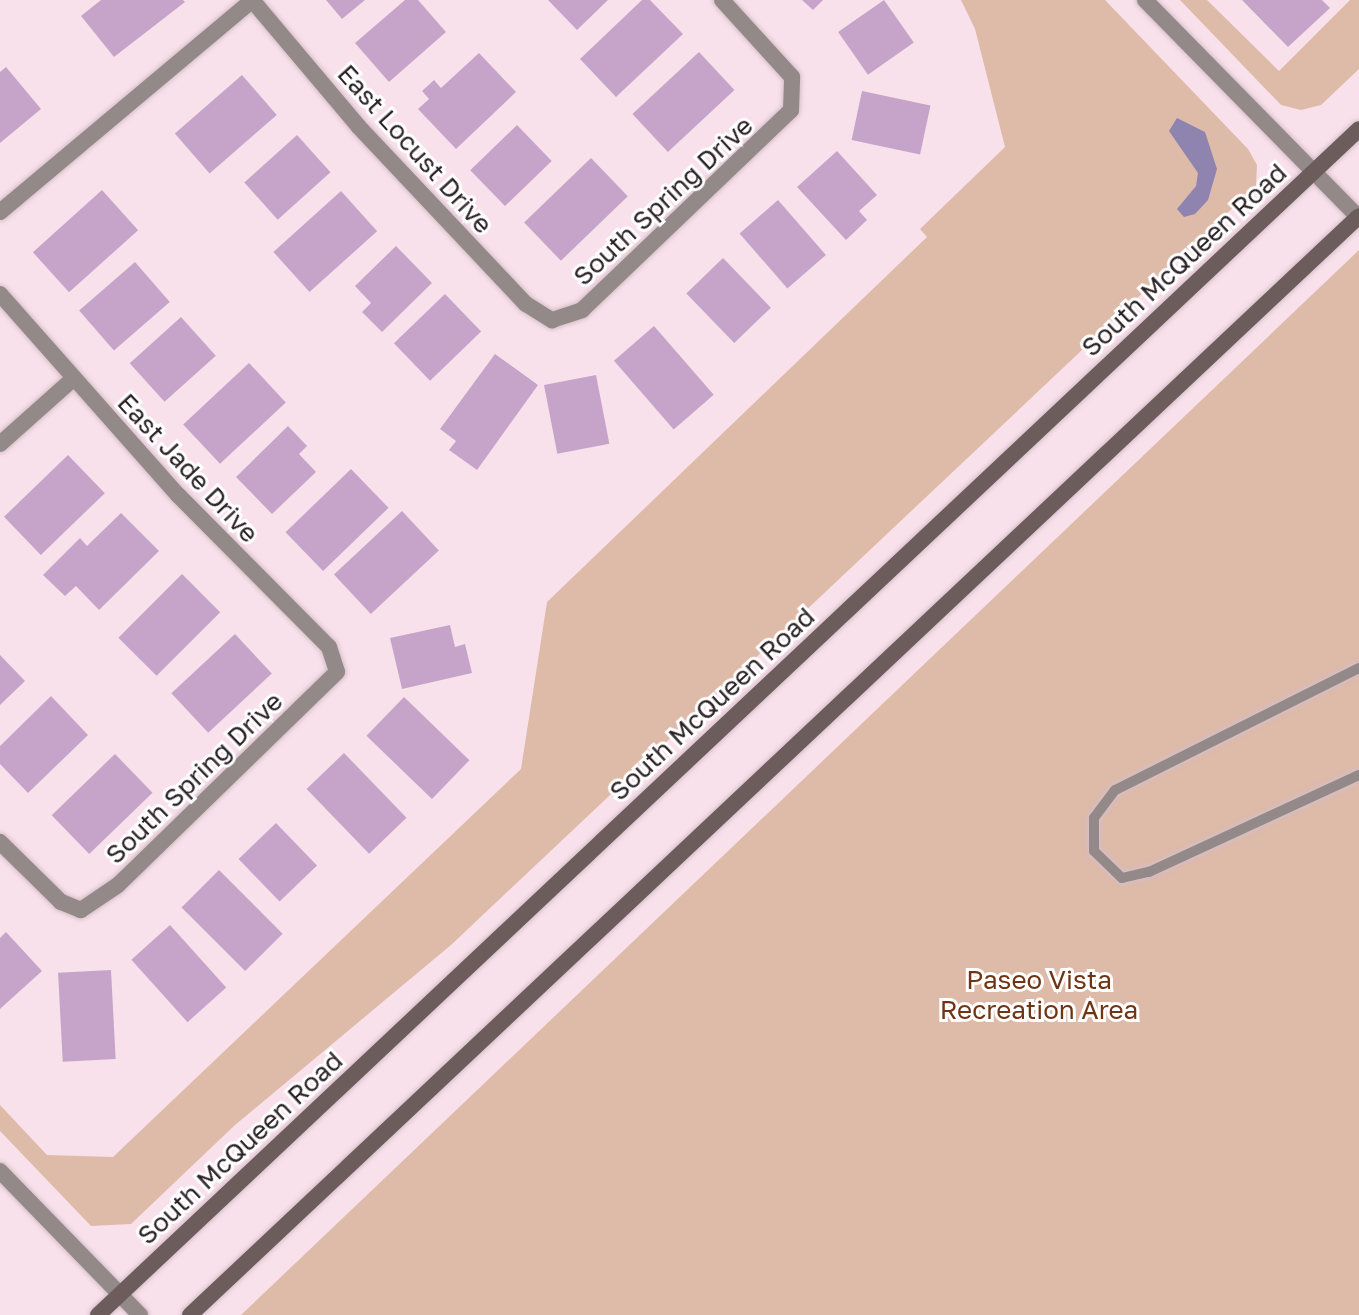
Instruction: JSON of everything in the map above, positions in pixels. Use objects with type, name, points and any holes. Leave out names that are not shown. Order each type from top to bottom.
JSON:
[{"type":"main road","name":"South McQueen Road","points":[[98,1315],[1359,129]]},
{"type":"main road","points":[[190,1315],[1359,216]]},
{"type":"street","points":[[0,212],[252,0]]},
{"type":"street","name":"East Locust Drive","points":[[252,0],[358,126],[526,304],[552,320]]},
{"type":"street","name":"South Spring Drive","points":[[552,320],[582,310],[783,121],[795,101],[792,77],[780,58],[722,0]]},
{"type":"street","points":[[1145,0],[1359,216]]},
{"type":"street","name":"East Jade Drive","points":[[0,294],[73,379],[329,647],[337,675]]},
{"type":"street","points":[[0,444],[73,379]]},
{"type":"street","name":"South Spring Drive","points":[[0,842],[61,902],[81,910],[118,885],[337,675]]},
{"type":"street","points":[[0,1171],[140,1315]]},
{"type":"lane","points":[[1359,668],[1115,790],[1094,818],[1094,851],[1122,878],[1149,872],[1359,775]]},
{"type":"green space","points":[[961,0],[1105,0],[1248,149],[1257,165],[1256,186],[451,945],[235,1125],[131,1224],[91,1226],[0,1131],[0,1105],[47,1155],[113,1157],[521,769],[547,602],[927,237],[920,229],[1005,147],[975,29]]},
{"type":"green space","points":[[1180,0],[1207,0],[1279,71],[1350,0],[1359,0],[1359,69],[1321,105],[1301,110],[1281,105]]},
{"type":"green space","name":"Paseo Vista Recreation Area","points":[[1359,250],[1359,1315],[241,1315]]},
{"type":"shaded area","points":[[1177,118],[1205,132],[1217,169],[1208,200],[1195,214],[1184,217],[1177,209],[1196,186],[1198,173],[1169,131]]},
{"type":"building","points":[[101,0],[185,2],[114,57],[81,16]]},
{"type":"building","points":[[326,0],[365,0],[342,19]]},
{"type":"building","points":[[405,0],[418,0],[446,32],[389,82],[355,43]]},
{"type":"building","points":[[548,0],[608,0],[577,30]]},
{"type":"building","points":[[642,0],[650,0],[683,34],[616,97],[580,59]]},
{"type":"building","points":[[802,0],[823,0],[813,10]]},
{"type":"building","points":[[884,0],[914,43],[868,75],[838,32]]},
{"type":"building","points":[[1242,0],[1322,0],[1330,8],[1288,47]]},
{"type":"building","points":[[699,52],[734,90],[668,152],[632,114]]},
{"type":"building","points":[[479,53],[516,92],[456,149],[418,109],[429,99],[422,91],[434,80],[441,88]]},
{"type":"building","points":[[6,67],[41,109],[0,143],[0,72]]},
{"type":"building","points":[[242,75],[277,115],[210,173],[175,133]]},
{"type":"building","points":[[862,91],[930,106],[920,154],[852,140]]},
{"type":"building","points":[[517,125],[552,161],[505,206],[470,170]]},
{"type":"building","points":[[297,135],[330,172],[278,220],[244,183]]},
{"type":"building","points":[[837,151],[877,195],[859,211],[867,220],[846,240],[797,187]]},
{"type":"building","points":[[591,158],[628,196],[561,261],[524,223]]},
{"type":"building","points":[[102,190],[138,230],[69,292],[33,252]]},
{"type":"building","points":[[341,191],[377,231],[310,292],[273,252]]},
{"type":"building","points":[[778,200],[826,255],[787,289],[740,233]]},
{"type":"building","points":[[396,246],[432,283],[382,332],[362,312],[371,303],[355,286]]},
{"type":"building","points":[[723,258],[771,308],[734,343],[686,293]]},
{"type":"building","points":[[135,262],[170,302],[114,351],[79,311]]},
{"type":"building","points":[[445,294],[481,331],[430,381],[394,343]]},
{"type":"building","points":[[181,317],[216,356],[165,402],[130,363]]},
{"type":"building","points":[[654,326],[714,395],[674,429],[614,361]]},
{"type":"building","points":[[495,354],[538,385],[477,470],[449,450],[456,441],[440,429]]},
{"type":"building","points":[[249,363],[286,402],[220,464],[183,424]]},
{"type":"building","points":[[596,375],[609,444],[557,454],[544,385]]},
{"type":"building","points":[[288,426],[307,446],[299,454],[316,472],[272,514],[236,477]]},
{"type":"building","points":[[68,455],[105,493],[41,555],[4,517]]},
{"type":"building","points":[[351,469],[389,508],[323,571],[286,532]]},
{"type":"building","points":[[402,511],[439,550],[371,614],[334,574]]},
{"type":"building","points":[[121,513],[159,551],[99,610],[76,586],[65,596],[43,575],[80,538],[87,546]]},
{"type":"building","points":[[182,574],[220,612],[157,676],[118,638]]},
{"type":"building","points":[[450,625],[455,647],[465,644],[472,673],[402,689],[390,638]]},
{"type":"building","points":[[235,634],[272,673],[208,733],[171,693]]},
{"type":"building","points":[[0,655],[25,681],[0,705]]},
{"type":"building","points":[[51,696],[88,735],[28,793],[0,764],[0,746]]},
{"type":"building","points":[[404,697],[469,760],[432,799],[366,736]]},
{"type":"building","points":[[344,753],[407,818],[369,854],[307,789]]},
{"type":"building","points":[[115,754],[153,793],[89,854],[52,815]]},
{"type":"building","points":[[276,823],[317,865],[280,902],[239,859]]},
{"type":"building","points":[[219,870],[283,934],[245,971],[182,907]]},
{"type":"building","points":[[170,925],[226,987],[188,1022],[131,960]]},
{"type":"building","points":[[6,932],[42,971],[0,1009],[0,938]]},
{"type":"building","points":[[111,970],[116,1059],[63,1062],[58,973]]}]
